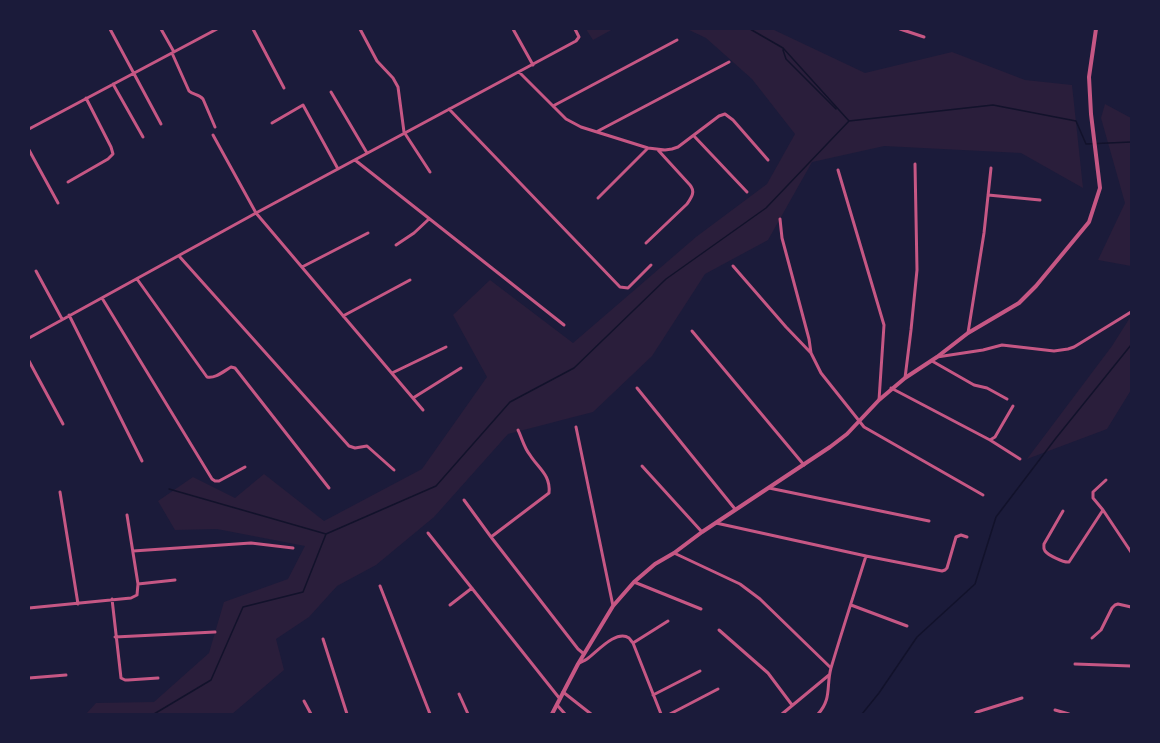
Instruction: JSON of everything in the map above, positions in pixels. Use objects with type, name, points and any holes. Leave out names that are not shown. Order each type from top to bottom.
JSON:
[{"type":"street","points":[[110,29],[135,73],[161,124]]},
{"type":"street","points":[[161,29],[189,91],[203,99],[215,127]]},
{"type":"street","points":[[29,129],[217,29]]},
{"type":"street","points":[[253,29],[284,88]]},
{"type":"street","points":[[360,29],[377,61],[396,82],[404,132],[430,172]]},
{"type":"street","points":[[513,29],[533,65]]},
{"type":"street","points":[[29,338],[256,212],[578,40],[579,36],[575,29]]},
{"type":"street","points":[[900,29],[924,38]]},
{"type":"street","points":[[552,714],[578,664],[613,606],[634,582],[656,564],[702,532],[830,447],[847,434],[878,400],[904,378],[932,361],[968,333],[1011,308],[1036,286],[1089,222],[1100,188],[1091,114],[1089,77],[1096,29]]},
{"type":"street","points":[[553,106],[677,40]]},
{"type":"street","points":[[598,132],[729,62]]},
{"type":"street","points":[[519,72],[553,106],[571,122],[580,127],[648,148],[658,150],[672,149],[694,136],[719,116],[725,114],[733,120],[768,160]]},
{"type":"street","points":[[113,84],[143,137]]},
{"type":"street","points":[[331,92],[367,153]]},
{"type":"street","points":[[68,182],[113,155],[111,147],[86,98]]},
{"type":"street","points":[[272,123],[303,105],[338,169]]},
{"type":"street","points":[[449,109],[620,287],[628,288],[651,265]]},
{"type":"street","points":[[213,135],[256,212],[423,410]]},
{"type":"street","points":[[694,136],[747,192]]},
{"type":"street","points":[[598,198],[648,148]]},
{"type":"street","points":[[29,150],[58,203]]},
{"type":"street","points":[[646,243],[687,204],[693,193],[692,187],[658,150]]},
{"type":"street","points":[[355,160],[564,325]]},
{"type":"street","points":[[904,378],[911,330],[916,270],[915,164]]},
{"type":"street","points":[[968,333],[983,240],[991,168]]},
{"type":"street","points":[[838,170],[884,325],[878,400]]},
{"type":"street","points":[[988,195],[1040,200]]},
{"type":"street","points":[[396,245],[430,219]]},
{"type":"street","points":[[780,219],[782,238],[809,338],[811,353],[821,373],[859,422],[875,435],[983,495]]},
{"type":"street","points":[[302,267],[368,233]]},
{"type":"street","points":[[179,256],[349,446],[355,448],[367,446],[394,470]]},
{"type":"street","points":[[733,266],[795,338],[811,353]]},
{"type":"street","points":[[36,271],[62,319]]},
{"type":"street","points":[[137,279],[207,377],[211,378],[231,367],[235,368],[329,488]]},
{"type":"street","points":[[343,316],[410,280]]},
{"type":"street","points":[[102,298],[212,479],[218,481],[245,467]]},
{"type":"street","points":[[937,357],[983,350],[1002,344],[1054,351],[1068,349],[1074,347],[1131,312]]},
{"type":"street","points":[[69,315],[142,461]]},
{"type":"street","points":[[692,331],[804,464]]},
{"type":"street","points":[[392,373],[446,347]]},
{"type":"street","points":[[29,361],[63,424]]},
{"type":"street","points":[[932,361],[974,385],[987,388],[1007,399]]},
{"type":"street","points":[[413,398],[461,368]]},
{"type":"street","points":[[637,388],[735,510]]},
{"type":"street","points":[[891,388],[990,440],[1020,459]]},
{"type":"street","points":[[990,440],[996,437],[1013,406]]},
{"type":"street","points":[[576,427],[613,606]]},
{"type":"street","points":[[491,537],[549,492],[549,482],[546,474],[529,455],[518,430]]},
{"type":"street","points":[[642,466],[702,532]]},
{"type":"street","points":[[1106,480],[1092,494],[1093,498],[1103,510],[1131,552]]},
{"type":"street","points":[[769,488],[929,521]]},
{"type":"street","points":[[60,492],[78,604]]},
{"type":"street","points":[[464,500],[578,649],[584,654]]},
{"type":"street","points":[[1063,511],[1043,548],[1045,551],[1067,563],[1103,510]]},
{"type":"street","points":[[29,608],[78,604],[136,596],[138,593],[138,584],[127,515]]},
{"type":"street","points":[[716,523],[942,571],[945,570],[956,537],[961,535],[968,537]]},
{"type":"street","points":[[428,533],[560,699]]},
{"type":"street","points":[[133,551],[251,543],[293,548]]},
{"type":"street","points":[[674,552],[740,584],[749,590],[831,668]]},
{"type":"street","points":[[818,714],[825,706],[829,675],[866,556]]},
{"type":"street","points":[[138,584],[175,580]]},
{"type":"street","points":[[634,582],[701,609]]},
{"type":"street","points":[[380,586],[430,714]]},
{"type":"street","points":[[450,605],[472,588]]},
{"type":"street","points":[[112,599],[120,674],[122,679],[158,678]]},
{"type":"street","points":[[1092,638],[1101,630],[1115,605],[1118,604],[1131,607]]},
{"type":"street","points":[[851,605],[906,626]]},
{"type":"street","points":[[633,643],[668,621]]},
{"type":"street","points":[[719,630],[768,673],[792,706]]},
{"type":"street","points":[[116,637],[215,632]]},
{"type":"street","points":[[578,664],[615,638],[622,636],[628,638],[633,643],[661,714]]},
{"type":"street","points":[[323,639],[347,714]]},
{"type":"street","points":[[1075,664],[1131,666]]},
{"type":"street","points":[[653,696],[700,671]]},
{"type":"street","points":[[29,678],[66,675]]},
{"type":"street","points":[[782,714],[829,675]]},
{"type":"street","points":[[670,714],[718,689]]},
{"type":"street","points":[[563,692],[591,714]]},
{"type":"street","points":[[459,694],[468,714]]},
{"type":"street","points":[[976,713],[1022,698]]},
{"type":"street","points":[[304,701],[311,714]]},
{"type":"street","points":[[557,705],[565,714]]},
{"type":"street","points":[[1055,710],[1069,714]]},
{"type":"shaded area","points":[[586,29],[613,29],[593,40]]},
{"type":"shaded area","points":[[687,29],[772,29],[865,73],[952,52],[1025,80],[1072,85],[1083,188],[1021,153],[884,146],[812,162],[768,240],[705,274],[652,356],[593,412],[508,434],[434,517],[376,565],[337,586],[309,617],[276,639],[284,670],[232,714],[86,714],[96,703],[154,702],[209,653],[224,602],[288,579],[305,546],[217,529],[175,530],[158,501],[193,477],[235,498],[264,474],[324,521],[422,469],[487,377],[453,315],[490,280],[573,343],[696,237],[767,184],[795,134],[752,79],[706,38]]},
{"type":"shaded area","points":[[1105,104],[1131,118],[1131,266],[1098,260],[1125,203],[1101,118]]},
{"type":"shaded area","points":[[1131,316],[1131,390],[1107,429],[1027,459],[1112,346]]},
{"type":"waterway","points":[[169,489],[326,534],[436,486],[510,402],[574,368],[666,279],[766,208],[849,121],[783,48],[750,29]]},
{"type":"waterway","points":[[783,50],[786,59],[836,109]]},
{"type":"waterway","points":[[849,121],[993,105],[1076,121],[1086,144],[1131,142]]},
{"type":"waterway","points":[[862,714],[879,693],[917,637],[975,584],[996,517],[1056,438],[1131,345]]},
{"type":"waterway","points":[[154,714],[211,680],[243,607],[303,592],[326,534]]}]
